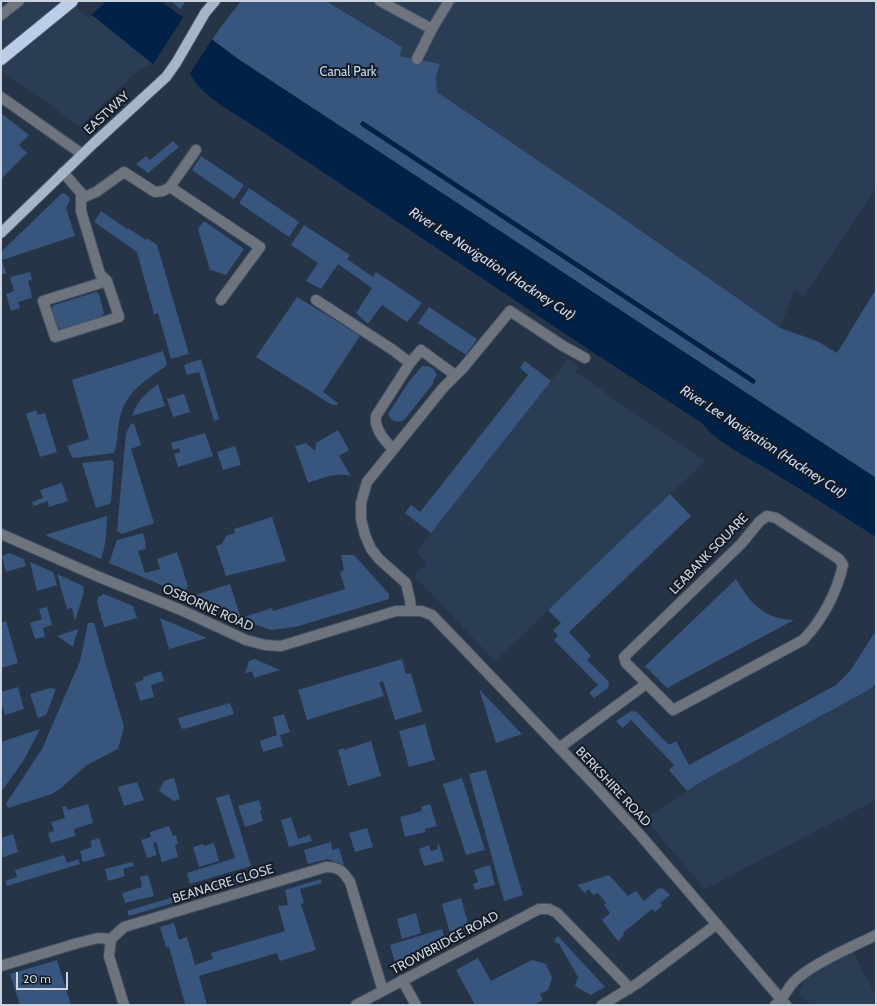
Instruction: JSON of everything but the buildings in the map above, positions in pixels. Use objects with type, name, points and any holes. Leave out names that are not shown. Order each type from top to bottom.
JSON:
[{"type":"highway","points":[[1,59],[72,1]]},
{"type":"main road","name":"EASTWAY","points":[[1,233],[82,154],[166,77],[215,1]]},
{"type":"street","points":[[1,15],[19,1]]},
{"type":"street","points":[[380,1],[432,29]]},
{"type":"street","points":[[417,59],[432,29],[449,1]]},
{"type":"street","points":[[1,97],[82,154]]},
{"type":"street","points":[[82,198],[96,192],[124,172],[155,192],[163,191],[170,187],[196,150]]},
{"type":"street","points":[[63,172],[81,193],[81,211],[100,274],[107,281],[119,317],[55,337],[43,301],[107,281]]},
{"type":"street","points":[[170,187],[260,247],[221,300]]},
{"type":"street","points":[[316,300],[381,342],[410,363]]},
{"type":"street","points":[[411,610],[406,583],[379,560],[371,549],[365,535],[361,519],[361,503],[367,482],[393,449],[510,311],[563,346],[585,358]]},
{"type":"street","points":[[393,449],[380,433],[375,422],[376,416],[410,363],[421,350],[455,375]]},
{"type":"street","name":"LEABANK SQUARE","points":[[767,516],[776,518],[839,559],[843,565],[830,602],[815,626],[803,640],[674,710],[646,684],[626,663],[624,657],[741,544],[760,521],[767,516]]},
{"type":"street","name":"OSBORNE ROAD","points":[[1,534],[181,610],[246,640],[265,645],[281,646],[396,611],[411,610]]},
{"type":"street","name":"BERKSHIRE ROAD","points":[[411,610],[421,611],[432,616],[593,783],[717,924],[781,1003]]},
{"type":"street","points":[[559,748],[646,684]]},
{"type":"street","name":"BEANACRE CLOSE","points":[[111,939],[124,927],[326,867],[336,867],[345,874],[350,882],[383,991]]},
{"type":"street","name":"TROWBRIDGE ROAD","points":[[356,1005],[539,909],[549,908],[556,913],[624,982],[629,989]]},
{"type":"street","points":[[602,1005],[629,989],[717,924]]},
{"type":"street","points":[[781,1003],[788,988],[798,977],[824,961],[876,935]]},
{"type":"street","points":[[1,966],[98,938],[111,939],[109,956],[124,1005]]},
{"type":"street","points":[[402,980],[416,1005]]},
{"type":"shaded area","points":[[1,1],[68,1],[96,18],[153,64],[139,70],[80,126],[1,71]]},
{"type":"shaded area","points":[[326,1],[876,1],[876,188],[804,296],[794,291],[780,328],[614,212],[437,92],[436,76],[440,64],[399,56],[402,47]]},
{"type":"shaded area","points":[[568,359],[579,366],[575,372],[705,461],[495,661],[414,576],[427,563],[416,552]]},
{"type":"shaded area","points":[[876,682],[876,800],[705,889],[645,819],[699,783],[872,688]]},
{"type":"shaded area","points":[[853,952],[876,996],[876,1005],[814,1005],[804,1000],[800,995],[800,989],[805,979]]},
{"type":"green space","points":[[171,1],[186,1],[180,9]]},
{"type":"green space","name":"Canal Park","points":[[241,1],[326,1],[402,47],[400,56],[440,64],[436,76],[437,92],[614,212],[780,328],[817,341],[837,353],[876,289],[876,478],[238,59],[212,40]]},
{"type":"green space","points":[[1,113],[29,135],[19,145],[27,153],[1,179]]},
{"type":"green space","points":[[173,141],[179,147],[148,173],[136,164],[146,156],[150,160]]},
{"type":"green space","points":[[201,156],[244,185],[234,199],[192,170]]},
{"type":"green space","points":[[249,188],[299,222],[289,237],[239,203]]},
{"type":"green space","points":[[64,193],[70,200],[66,208],[75,236],[2,260],[6,273],[1,275],[1,252],[61,194]]},
{"type":"green space","points":[[101,211],[127,229],[128,228],[146,240],[147,238],[157,245],[189,354],[171,359],[158,313],[154,314],[137,252],[94,222]]},
{"type":"green space","points":[[204,221],[244,249],[226,275],[210,270],[198,229]]},
{"type":"green space","points":[[304,225],[350,255],[347,259],[373,277],[376,272],[422,303],[407,322],[382,305],[368,324],[356,313],[372,288],[338,264],[321,289],[306,281],[318,263],[291,245]]},
{"type":"green space","points":[[30,272],[32,280],[28,281],[32,298],[18,302],[20,308],[11,311],[6,294],[14,291],[10,277]]},
{"type":"green space","points":[[96,292],[99,294],[104,313],[101,317],[64,329],[57,327],[52,308],[54,305]]},
{"type":"green space","points":[[297,297],[360,336],[323,392],[338,403],[337,405],[332,405],[256,357]]},
{"type":"green space","points":[[429,307],[477,339],[466,355],[418,323]]},
{"type":"green space","points":[[163,351],[167,364],[166,366],[142,383],[125,403],[119,422],[114,453],[72,457],[67,446],[89,439],[72,380]]},
{"type":"green space","points":[[201,359],[219,419],[214,421],[199,372],[187,375],[184,365]]},
{"type":"green space","points":[[525,361],[551,381],[431,533],[405,513],[411,505],[420,512],[528,375],[520,368]]},
{"type":"green space","points":[[422,366],[427,366],[435,370],[437,375],[433,384],[404,420],[394,421],[388,414],[408,383]]},
{"type":"green space","points":[[158,384],[165,406],[132,416],[136,406],[142,398]]},
{"type":"green space","points":[[184,394],[190,412],[173,417],[167,399]]},
{"type":"green space","points":[[36,410],[38,415],[45,413],[57,452],[40,457],[26,414]]},
{"type":"green space","points":[[134,423],[141,445],[131,449],[154,523],[122,534],[117,530],[126,433],[131,424]]},
{"type":"green space","points":[[338,430],[349,450],[339,456],[351,476],[334,475],[308,483],[295,446],[306,443],[315,451],[316,443]]},
{"type":"green space","points":[[205,433],[213,456],[178,467],[174,454],[180,452],[179,448],[173,450],[171,443]]},
{"type":"green space","points":[[235,446],[241,465],[223,470],[217,452]]},
{"type":"green space","points":[[111,460],[114,463],[111,502],[96,508],[82,463]]},
{"type":"green space","points":[[62,483],[68,501],[49,507],[48,501],[34,506],[32,502],[43,498],[40,490]]},
{"type":"green space","points":[[670,494],[691,516],[569,632],[591,656],[587,660],[609,682],[608,688],[594,698],[589,693],[598,685],[554,640],[558,635],[553,630],[561,623],[548,610]]},
{"type":"green space","points":[[107,516],[106,538],[101,559],[45,535]]},
{"type":"green space","points":[[272,517],[286,561],[226,576],[216,546],[222,544],[226,536],[235,533],[234,529]]},
{"type":"green space","points":[[143,533],[146,549],[138,551],[145,573],[160,569],[157,559],[177,552],[188,586],[186,590],[178,592],[109,563],[117,540]]},
{"type":"green space","points":[[9,553],[24,559],[26,566],[6,572],[2,556]]},
{"type":"green space","points":[[341,555],[354,555],[389,594],[389,599],[295,627],[271,630],[242,620],[195,597],[198,594],[230,584],[241,618],[272,608],[273,611],[345,589],[340,572],[344,570]]},
{"type":"green space","points":[[30,562],[53,572],[57,585],[37,591]]},
{"type":"green space","points":[[57,574],[83,586],[84,592],[75,621],[72,608],[67,609]]},
{"type":"green space","points":[[736,579],[741,588],[753,602],[766,613],[774,617],[794,620],[667,688],[645,666]]},
{"type":"green space","points":[[104,594],[133,606],[137,618],[104,627],[97,602],[98,597]]},
{"type":"green space","points":[[47,607],[52,625],[43,628],[45,637],[35,639],[30,623],[42,619],[39,609]]},
{"type":"green space","points":[[160,618],[207,638],[169,649]]},
{"type":"green space","points":[[6,621],[18,663],[1,668],[1,623]]},
{"type":"green space","points":[[88,623],[94,623],[124,727],[118,749],[87,765],[60,789],[52,794],[8,808],[6,805],[7,802],[42,749],[80,661]]},
{"type":"green space","points":[[78,629],[73,647],[57,636]]},
{"type":"green space","points":[[875,632],[876,682],[872,688],[687,791],[669,770],[674,765],[631,720],[623,728],[616,721],[631,711],[637,712],[668,744],[676,741],[689,765],[836,685],[850,671]]},
{"type":"green space","points":[[255,659],[280,670],[254,678],[252,671],[245,674],[249,661]]},
{"type":"green space","points":[[402,659],[406,674],[411,673],[422,712],[395,720],[383,681],[379,682],[384,696],[307,720],[298,690]]},
{"type":"green space","points":[[161,671],[164,681],[151,685],[154,697],[140,701],[135,683],[143,680],[143,677]]},
{"type":"green space","points":[[18,687],[24,709],[5,715],[1,701],[1,692]]},
{"type":"green space","points":[[50,688],[56,689],[46,715],[38,718],[30,694]]},
{"type":"green space","points":[[479,689],[522,734],[496,743]]},
{"type":"green space","points":[[230,703],[234,714],[184,729],[181,728],[178,718]]},
{"type":"green space","points":[[284,714],[290,732],[280,735],[283,746],[263,752],[260,741],[277,735],[273,717]]},
{"type":"green space","points":[[425,724],[435,760],[409,767],[399,731]]},
{"type":"green space","points":[[40,729],[24,760],[1,792],[1,742]]},
{"type":"green space","points":[[371,741],[381,776],[348,786],[338,750],[343,748],[344,750]]},
{"type":"green space","points":[[486,770],[523,895],[504,901],[469,774]]},
{"type":"green space","points":[[174,778],[180,799],[174,801],[159,791],[164,781]]},
{"type":"green space","points":[[462,778],[485,850],[466,855],[443,784]]},
{"type":"green space","points":[[137,782],[144,800],[124,806],[118,787]]},
{"type":"green space","points":[[229,794],[251,866],[190,884],[187,873],[235,858],[216,798]]},
{"type":"green space","points":[[259,800],[263,821],[245,827],[238,806]]},
{"type":"green space","points":[[88,804],[93,823],[74,829],[75,836],[51,843],[48,833],[54,831],[51,822],[65,818],[62,807],[66,806],[68,810]]},
{"type":"green space","points":[[430,804],[437,826],[425,829],[425,832],[405,837],[400,817],[422,811],[421,807]]},
{"type":"green space","points":[[291,817],[298,839],[310,835],[312,841],[289,847],[281,820]]},
{"type":"green space","points":[[169,826],[173,836],[176,835],[178,844],[175,845],[178,857],[162,862],[156,842],[153,843],[157,855],[147,858],[141,840],[151,837],[150,832]]},
{"type":"green space","points":[[367,828],[373,847],[355,852],[349,833]]},
{"type":"green space","points":[[13,834],[18,852],[1,858],[1,838]]},
{"type":"green space","points":[[99,838],[105,856],[83,862],[80,851],[92,847],[90,841]]},
{"type":"green space","points":[[331,842],[332,850],[339,848],[344,865],[328,859],[308,864],[304,850]]},
{"type":"green space","points":[[214,843],[219,861],[199,867],[193,847]]},
{"type":"green space","points":[[439,844],[444,861],[424,866],[419,849],[429,845],[431,851],[438,849],[437,845]]},
{"type":"green space","points":[[64,855],[67,863],[78,859],[80,864],[7,886],[5,881],[17,877],[15,870]]},
{"type":"green space","points":[[132,862],[134,866],[123,869],[125,876],[108,881],[105,869]]},
{"type":"green space","points":[[490,865],[495,885],[475,890],[473,884],[478,882],[474,870]]},
{"type":"green space","points":[[259,871],[260,877],[129,916],[127,911]]},
{"type":"green space","points":[[148,875],[154,896],[125,903],[122,893],[142,887],[140,877]]},
{"type":"green space","points":[[609,875],[628,896],[636,891],[644,901],[659,888],[664,889],[670,895],[660,903],[662,906],[655,912],[652,909],[623,933],[624,935],[618,941],[602,920],[610,913],[604,905],[606,903],[598,893],[593,895],[589,889],[584,893],[578,885]]},
{"type":"green space","points":[[321,879],[322,883],[300,889],[304,903],[301,904],[316,950],[280,961],[277,953],[199,976],[207,1005],[184,1005],[185,1004],[169,947],[166,947],[160,927],[174,923],[179,940],[187,937],[195,965],[213,959],[211,953],[285,931],[278,906],[288,905],[285,890]]},
{"type":"green space","points":[[461,898],[469,927],[451,937],[442,904]]},
{"type":"green space","points":[[416,913],[421,933],[402,939],[397,919]]},
{"type":"green space","points":[[442,929],[445,940],[396,966],[390,945]]},
{"type":"green space","points":[[558,936],[605,987],[591,995],[575,986],[578,977],[559,944],[555,942],[555,939]]},
{"type":"green space","points":[[478,958],[491,981],[532,960],[546,964],[552,978],[548,990],[540,994],[543,1000],[534,1005],[475,1005],[456,970]]},
{"type":"green space","points":[[57,960],[71,1005],[20,1005],[10,974]]},
{"type":"water","name":"River Lee Navigation (Hackney Cut)","points":[[68,1],[161,1],[238,59],[876,478],[876,537],[802,490],[726,445],[702,423],[225,108],[202,90],[190,74],[181,87],[96,18]]},
{"type":"pier","points":[[66,1],[107,1],[89,17]]},
{"type":"pier","points":[[184,16],[213,38],[181,87],[152,66]]},
{"type":"waterway","points":[[363,124],[753,381]]}]
